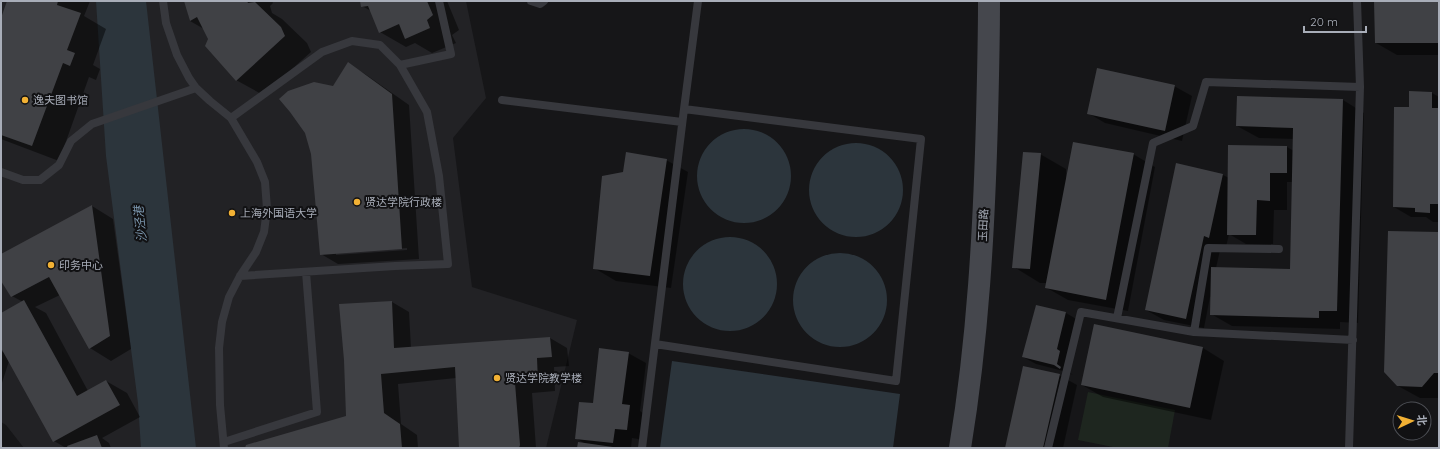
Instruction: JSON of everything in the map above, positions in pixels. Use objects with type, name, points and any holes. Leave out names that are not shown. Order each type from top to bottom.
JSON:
[{"type":"street","name":"玉田路","points":[[960,448],[973,355],[981,276],[989,1]]},
{"type":"lane","points":[[163,1],[166,23],[177,54],[189,78],[196,88],[231,118],[257,162],[265,182],[267,209],[264,232],[256,252],[240,276],[229,298],[222,322],[219,348],[224,445],[317,412],[306,272]]},
{"type":"lane","points":[[400,65],[451,54],[439,1]]},
{"type":"lane","points":[[530,1],[540,4],[544,1]]},
{"type":"lane","points":[[642,448],[698,1]]},
{"type":"lane","points":[[1349,448],[1360,87],[1357,1]]},
{"type":"lane","points":[[231,118],[322,52],[352,41],[380,45],[400,65],[427,112],[439,176],[448,264],[240,276]]},
{"type":"lane","points":[[1117,318],[1153,143],[1193,126],[1206,82],[1360,87]]},
{"type":"lane","points":[[1,172],[23,180],[40,180],[58,165],[71,141],[92,124],[196,88]]},
{"type":"lane","points":[[502,100],[682,122]]},
{"type":"lane","points":[[655,344],[896,381],[921,139],[684,109]]},
{"type":"lane","points":[[1194,332],[1208,248],[1279,249]]},
{"type":"lane","points":[[1048,448],[1081,312],[1194,332],[1352,340]]},
{"type":"shaded area","name":"上海外国语大学","points":[[1,1],[466,1],[486,98],[453,138],[472,287],[577,320],[546,448],[24,448],[6,425],[1,422]]},
{"type":"shaded area","points":[[1088,392],[1175,410],[1168,448],[1118,448],[1078,440]]},
{"type":"water","name":"沙泾港","points":[[96,1],[146,1],[196,448],[141,448],[138,403],[106,156]]},
{"type":"water","points":[[744,129],[762,132],[777,143],[788,158],[791,176],[788,194],[777,209],[762,220],[744,223],[726,220],[711,209],[700,194],[697,176],[700,158],[711,143],[726,132]]},
{"type":"water","points":[[856,143],[874,146],[889,157],[900,172],[903,190],[900,208],[889,223],[874,234],[856,237],[838,234],[823,223],[812,208],[809,190],[812,172],[823,157],[838,146]]},
{"type":"water","points":[[730,237],[748,240],[763,251],[774,266],[777,284],[774,302],[763,317],[748,328],[730,331],[712,328],[697,317],[686,302],[683,284],[686,266],[697,251],[712,240]]},
{"type":"water","points":[[840,253],[858,256],[873,267],[884,282],[887,300],[884,318],[873,333],[858,344],[840,347],[822,344],[807,333],[796,318],[793,300],[796,282],[807,267],[822,256]]},
{"type":"water","points":[[672,361],[900,394],[893,448],[660,448]]},
{"type":"building","name":"逸夫图书馆","points":[[7,1],[58,1],[57,5],[81,13],[67,50],[75,53],[70,66],[63,63],[32,146],[1,135],[1,18]]},
{"type":"building","points":[[184,1],[255,2],[281,27],[285,36],[236,81],[205,46],[208,39],[197,17],[190,21]]},
{"type":"building","points":[[360,1],[427,1],[433,15],[427,20],[430,28],[405,39],[399,24],[379,33],[368,6],[361,7]]},
{"type":"building","points":[[1374,1],[1439,1],[1439,43],[1375,43]]},
{"type":"building","name":"贤达学院行政楼","points":[[348,62],[392,94],[402,249],[320,255],[311,154],[305,133],[279,99],[288,91],[314,82],[333,86]]},
{"type":"building","points":[[1097,68],[1175,85],[1165,131],[1087,114]]},
{"type":"building","points":[[1409,91],[1432,92],[1432,108],[1439,108],[1439,204],[1430,204],[1430,213],[1415,212],[1415,208],[1393,207],[1394,107],[1409,107]]},
{"type":"building","points":[[1237,96],[1343,99],[1337,311],[1319,311],[1319,318],[1210,315],[1211,267],[1290,269],[1293,128],[1236,126]]},
{"type":"building","points":[[1073,142],[1134,153],[1106,300],[1045,288]]},
{"type":"building","points":[[1228,145],[1287,146],[1287,173],[1270,173],[1270,201],[1257,200],[1256,235],[1227,235]]},
{"type":"building","points":[[626,152],[667,159],[650,276],[593,269],[602,176],[623,172]]},
{"type":"building","points":[[1023,152],[1041,153],[1030,269],[1012,268]]},
{"type":"building","points":[[1176,163],[1223,174],[1209,238],[1204,236],[1186,319],[1145,310]]},
{"type":"building","name":"印务中心","points":[[92,205],[110,336],[89,349],[49,277],[11,297],[1,281],[1,254]]},
{"type":"building","points":[[1388,231],[1439,232],[1439,373],[1434,373],[1422,387],[1397,386],[1384,372]]},
{"type":"building","points":[[24,300],[77,396],[106,380],[120,405],[53,442],[1,348],[1,313]]},
{"type":"building","name":"贤达学院教学楼","points":[[392,301],[394,348],[550,337],[552,357],[537,358],[538,382],[515,383],[519,448],[459,448],[455,367],[381,374],[384,413],[400,424],[402,448],[245,448],[246,445],[346,416],[344,360],[339,304]]},
{"type":"building","points":[[1036,305],[1066,312],[1057,349],[1060,351],[1057,364],[1061,367],[1060,369],[1054,365],[1022,357]]},
{"type":"building","points":[[1094,324],[1203,347],[1190,408],[1081,385]]},
{"type":"building","points":[[599,348],[629,352],[622,404],[630,405],[627,430],[615,429],[613,443],[575,439],[579,402],[593,403]]},
{"type":"building","points":[[1023,366],[1060,374],[1043,448],[1005,448]]},
{"type":"building","points":[[97,435],[102,448],[68,448],[67,446]]},
{"type":"building","points":[[578,442],[613,447],[577,448]]},
{"type":"place","name":"逸夫图书馆","points":[[25,100]]},
{"type":"place","name":"贤达学院行政楼","points":[[357,202]]},
{"type":"place","name":"上海外国语大学","points":[[232,213]]},
{"type":"place","name":"印务中心","points":[[51,265]]},
{"type":"place","name":"贤达学院教学楼","points":[[497,378]]}]
